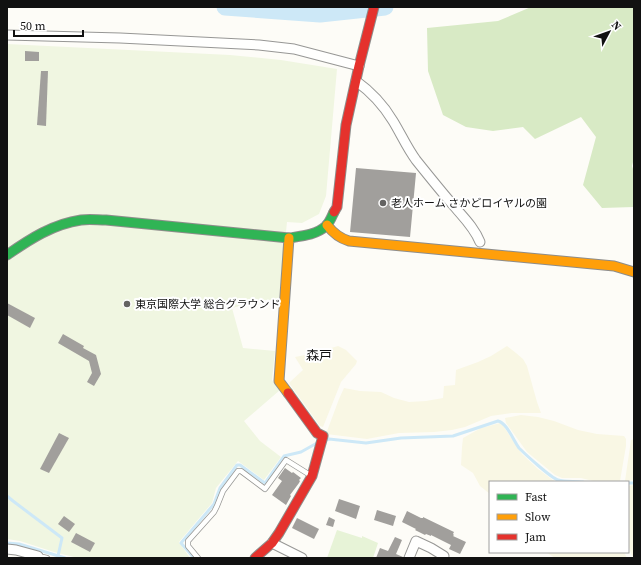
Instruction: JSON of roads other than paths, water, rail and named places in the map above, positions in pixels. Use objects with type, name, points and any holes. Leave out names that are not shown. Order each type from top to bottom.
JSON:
[{"type":"street","points":[[7,255],[40,232],[67,222],[82,220],[106,220],[289,238],[306,236],[327,225],[337,207],[346,125],[374,7]]},
{"type":"street","points":[[7,35],[120,38],[259,45],[294,49],[359,66]]},
{"type":"street","points":[[356,81],[369,91],[392,120],[416,160],[452,205],[472,227],[480,242]]},
{"type":"street","points":[[327,225],[336,236],[349,241],[614,266],[634,272]]},
{"type":"street","points":[[255,558],[272,543],[279,533],[312,476],[324,436],[317,433],[279,381],[289,238]]},
{"type":"street","points":[[408,558],[416,542],[431,548],[444,556]]},
{"type":"street","points":[[272,543],[302,558]]},
{"type":"street","points":[[7,549],[43,557]]},
{"type":"lane","points":[[198,558],[188,546],[188,541],[214,512],[218,506],[223,491],[238,471],[241,470],[265,489],[286,460],[312,476]]},
{"type":"waterway","points":[[225,7],[320,14],[385,7]]},
{"type":"waterway","points":[[326,440],[329,439],[366,443],[401,438],[453,436],[498,421],[507,428],[519,448],[538,466],[561,481]]},
{"type":"waterway","points":[[194,558],[181,543],[214,504],[220,488],[237,465],[240,465],[265,483],[284,456],[301,452],[317,443]]},
{"type":"waterway","points":[[629,483],[634,483]]},
{"type":"waterway","points":[[7,496],[62,538],[58,556]]},
{"type":"waterway","points":[[7,543],[19,544],[65,558]]},
{"type":"place","name":"老人ホーム さかどロイヤルの園","points":[[383,203]]},
{"type":"place","name":"東京国際大学 総合グラウンド","points":[[127,304]]},
{"type":"district","name":"森戸","points":[[319,355]]}]
